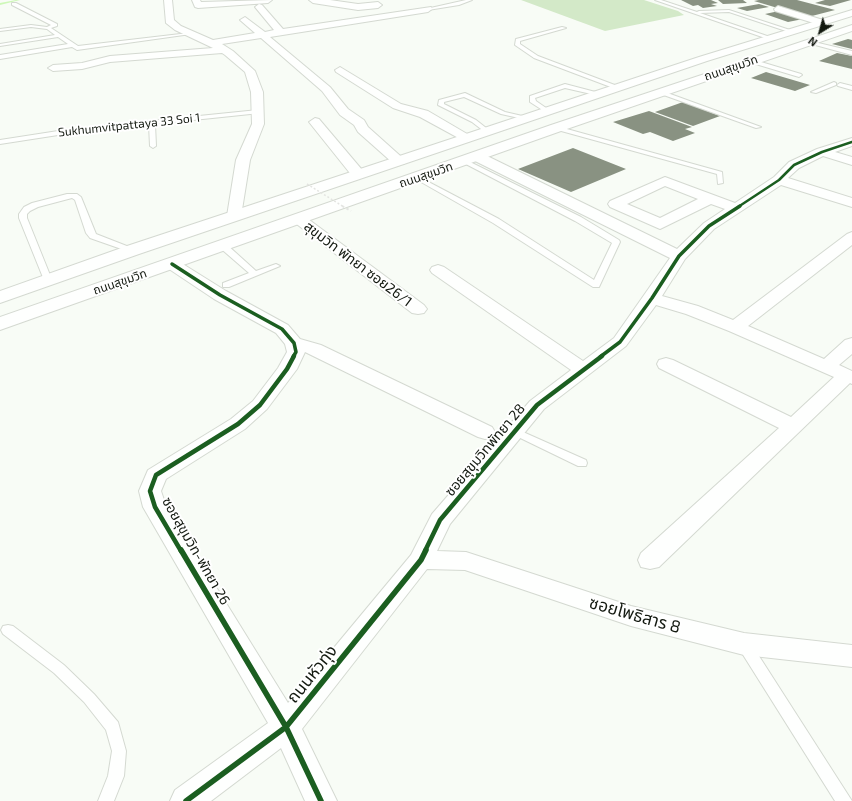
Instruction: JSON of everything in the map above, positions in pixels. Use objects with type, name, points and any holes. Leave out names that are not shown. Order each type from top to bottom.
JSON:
[{"type":"highway","name":"ถนนสุขุมวิท","points":[[0,297],[133,250],[685,65],[852,13]]},
{"type":"highway","name":"ถนนสุขุมวิท","points":[[0,324],[556,128],[712,74],[852,28]]},
{"type":"highway","points":[[685,65],[685,72],[690,74],[702,76],[712,74]]},
{"type":"highway","points":[[655,76],[681,77],[688,80],[683,85]]},
{"type":"street","points":[[191,0],[173,1],[169,21],[189,34],[225,50],[250,71],[257,92],[258,124],[243,160],[234,216]]},
{"type":"street","points":[[196,0],[198,5],[268,0]]},
{"type":"street","points":[[313,0],[358,7],[386,4]]},
{"type":"street","points":[[414,1],[428,9]]},
{"type":"street","points":[[259,7],[281,32]]},
{"type":"street","points":[[212,43],[428,9]]},
{"type":"street","points":[[778,9],[820,22]]},
{"type":"street","points":[[406,12],[430,19]]},
{"type":"street","points":[[245,20],[261,35],[283,51],[282,54],[302,68],[326,90],[344,112],[360,123],[362,129],[399,161]]},
{"type":"street","points":[[53,68],[82,66],[110,59],[225,50]]},
{"type":"street","points":[[340,70],[397,106],[424,114],[468,138]]},
{"type":"street","points":[[316,122],[358,174]]},
{"type":"street","name":"ซอยสุขุมวิทพัทยา 28","points":[[421,560],[440,520],[466,492],[514,431],[537,405],[620,342],[652,298],[679,256],[709,226],[779,180],[794,165],[822,152],[852,142]]},
{"type":"street","points":[[822,152],[852,161]]},
{"type":"street","points":[[471,159],[679,256]]},
{"type":"street","points":[[779,180],[852,203]]},
{"type":"street","points":[[709,199],[660,224],[615,204],[665,181],[735,208]]},
{"type":"street","name":"สุขุมวิท พัทยา ซอย26/1","points":[[299,219],[418,310]]},
{"type":"street","points":[[735,327],[852,237]]},
{"type":"street","points":[[172,264],[220,295],[282,329],[294,343],[314,349],[485,432]]},
{"type":"street","points":[[438,270],[584,370]]},
{"type":"street","points":[[650,560],[793,426],[849,377],[735,327],[692,310],[652,298]]},
{"type":"street","name":"ซอยสุขุมวิท-พัทยา 26","points":[[294,343],[296,352],[287,369],[260,404],[238,424],[156,475],[150,491],[155,507],[286,727],[321,801]]},
{"type":"street","points":[[826,367],[852,344]]},
{"type":"street","points":[[666,364],[793,426]]},
{"type":"street","name":"ถนนหัวทุ่ง","points":[[186,801],[286,727],[421,560]]},
{"type":"street","name":"ซอยโพธิสาร 8","points":[[421,560],[466,560],[631,616],[744,644],[852,656]]},
{"type":"lane","points":[[428,9],[459,4],[470,0]]},
{"type":"lane","points":[[657,0],[768,38]]},
{"type":"lane","points":[[14,4],[54,25],[48,28]]},
{"type":"lane","points":[[693,12],[729,11],[791,31]]},
{"type":"lane","points":[[0,30],[31,26],[48,28],[77,48],[189,34]]},
{"type":"lane","points":[[564,28],[518,40],[517,45],[536,57],[618,88]]},
{"type":"lane","points":[[0,45],[58,36]]},
{"type":"lane","points":[[810,42],[852,53]]},
{"type":"lane","points":[[0,57],[73,45]]},
{"type":"lane","points":[[751,61],[799,75]]},
{"type":"lane","points":[[814,92],[837,85],[852,88]]},
{"type":"lane","points":[[547,111],[533,102],[532,97],[565,86],[600,94]]},
{"type":"lane","points":[[660,92],[758,127]]},
{"type":"lane","points":[[487,131],[474,121],[441,105],[441,101],[465,95],[503,113],[528,118]]},
{"type":"lane","name":"Sukhumvitpattaya 33 Soi 1","points":[[0,142],[71,131],[258,112]]},
{"type":"lane","points":[[152,122],[153,146]]},
{"type":"lane","points":[[556,128],[720,174],[720,182]]},
{"type":"lane","points":[[417,178],[496,220],[596,285],[616,242],[471,159]]},
{"type":"lane","points":[[48,280],[23,218],[23,214],[27,209],[36,205],[67,196],[74,196],[78,199],[90,233],[93,236],[133,250]]},
{"type":"lane","points":[[222,245],[255,274]]},
{"type":"lane","points":[[226,285],[276,266]]},
{"type":"lane","points":[[514,431],[582,463]]},
{"type":"lane","points":[[8,630],[59,669],[89,698],[113,727],[119,751],[116,776],[106,801]]},
{"type":"lane","points":[[744,644],[844,801]]},
{"type":"path","points":[[307,184],[351,211]]},
{"type":"green space","points":[[521,0],[644,0],[678,11],[684,15],[605,31]]},
{"type":"building","points":[[681,0],[711,0],[718,3],[711,4],[717,6],[703,8],[698,5],[693,6]]},
{"type":"building","points":[[718,0],[743,0],[747,3],[723,4]]},
{"type":"building","points":[[797,0],[835,10],[808,17],[754,1]]},
{"type":"building","points":[[825,0],[851,0],[830,6],[815,3]]},
{"type":"building","points":[[759,4],[769,7],[747,11],[737,8]]},
{"type":"building","points":[[779,11],[803,19],[788,22],[765,14]]},
{"type":"building","points":[[848,39],[852,40],[852,49],[832,44]]},
{"type":"building","points":[[837,53],[852,56],[852,69],[819,61]]},
{"type":"building","points":[[766,72],[810,85],[795,91],[751,78]]},
{"type":"building","points":[[683,102],[720,116],[693,126],[655,112]]},
{"type":"building","points":[[649,111],[692,127],[685,129],[695,133],[673,141],[650,132],[643,134],[613,122]]},
{"type":"building","points":[[573,148],[626,169],[571,192],[518,169]]},
{"type":"waterway","points":[[0,4],[19,0]]},
{"type":"cycle path","points":[[186,801],[286,727],[421,560],[440,520],[514,431],[537,405],[620,342],[652,298],[679,256],[709,226],[779,180],[794,165],[822,152],[852,142]]},
{"type":"cycle path","points":[[172,264],[220,295],[282,329],[294,343],[296,352],[287,369],[260,405],[238,424],[156,475],[150,491],[155,507],[286,727],[321,801]]}]
